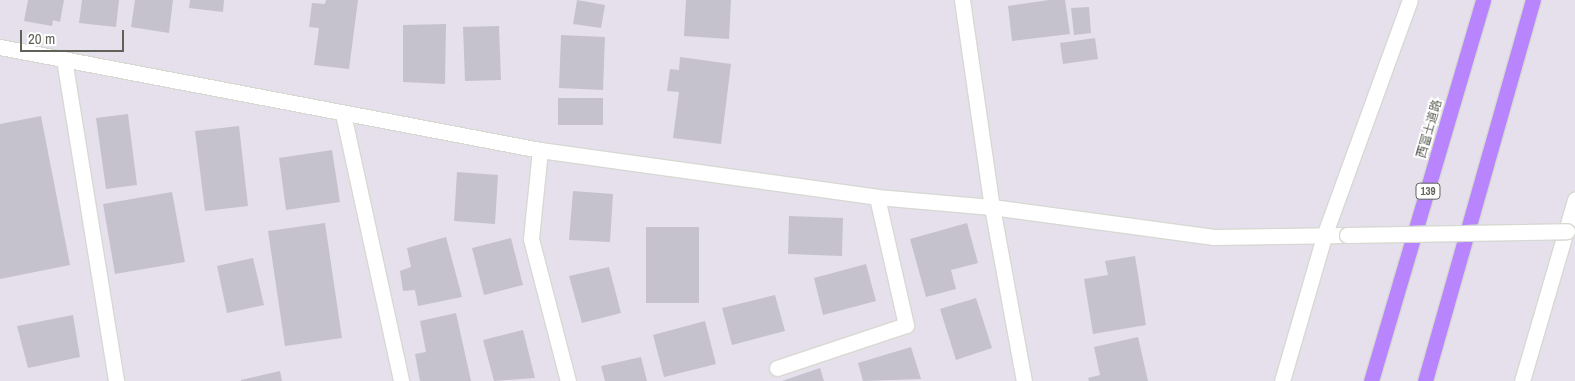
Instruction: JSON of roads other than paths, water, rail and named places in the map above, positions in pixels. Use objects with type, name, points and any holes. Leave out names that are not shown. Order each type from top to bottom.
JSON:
[{"type":"highway","name":"西富士道路","points":[[1371,381],[1483,0]]},
{"type":"highway","points":[[1424,381],[1533,0]]},
{"type":"street","points":[[962,0],[992,207],[1024,381]]},
{"type":"street","points":[[1282,381],[1324,236],[1410,0]]},
{"type":"street","points":[[0,47],[343,114],[540,150],[876,197],[992,207],[1214,237],[1571,231]]},
{"type":"street","points":[[64,59],[116,381]]},
{"type":"street","points":[[343,114],[401,381]]},
{"type":"street","points":[[540,150],[531,239],[568,381]]},
{"type":"street","points":[[777,368],[906,324],[876,197]]},
{"type":"street","points":[[1522,381],[1571,231],[1575,200]]}]
